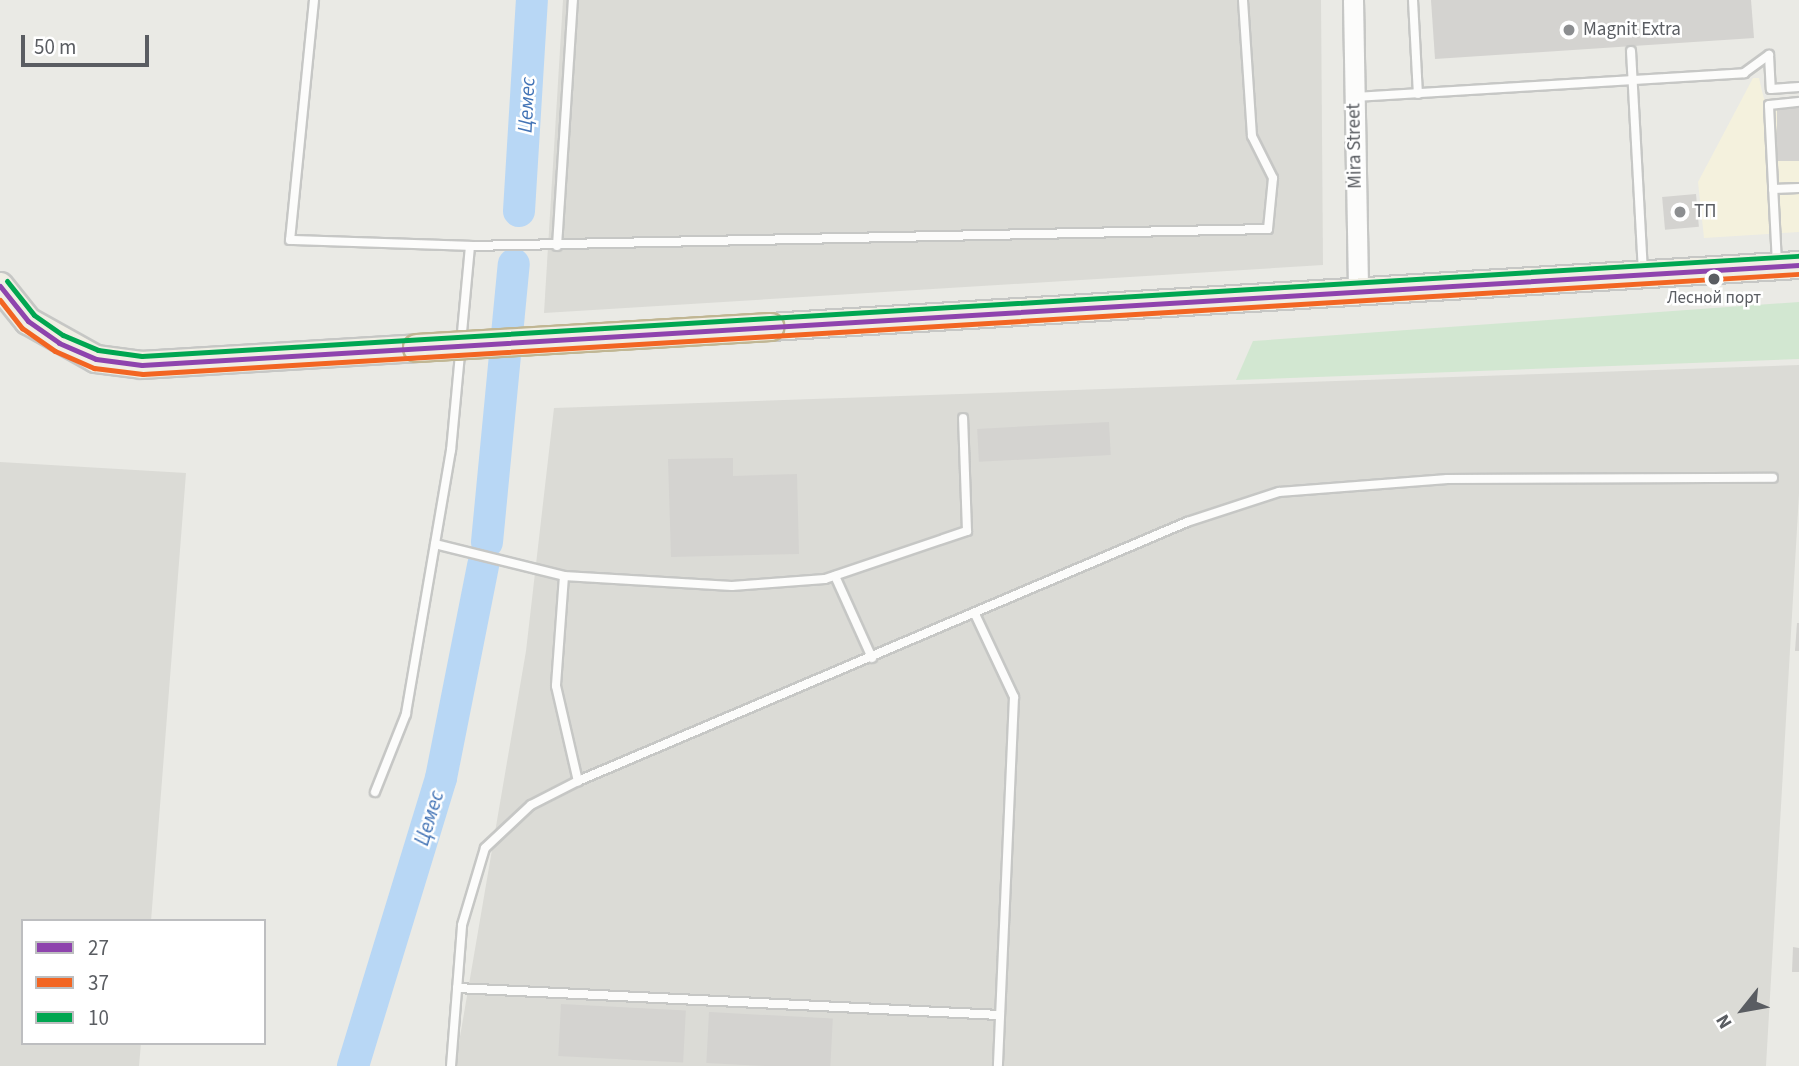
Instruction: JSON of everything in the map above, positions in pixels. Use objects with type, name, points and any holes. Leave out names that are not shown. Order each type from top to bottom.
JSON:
[{"type":"highway","points":[[0,286],[28,321],[59,344],[96,359],[142,365],[1788,265]]},
{"type":"street","name":"Mira Street","points":[[1353,0],[1358,292]]},
{"type":"lane","points":[[314,0],[290,240],[470,246],[1268,229],[1273,178],[1252,136],[1243,0]]},
{"type":"lane","points":[[557,246],[573,0]]},
{"type":"lane","points":[[1413,0],[1418,94]]},
{"type":"lane","points":[[1630,51],[1643,274]]},
{"type":"lane","points":[[1355,97],[1744,73],[1769,55],[1771,89],[1799,88]]},
{"type":"lane","points":[[1788,265],[1773,189],[1769,105],[1799,103]]},
{"type":"lane","points":[[1773,189],[1799,188]]},
{"type":"lane","points":[[375,792],[406,714],[435,544],[470,246]]},
{"type":"lane","points":[[435,544],[564,576],[732,586],[835,576],[967,531],[963,418]]},
{"type":"lane","points":[[451,1066],[462,925],[485,848],[531,805],[578,781],[1187,522],[1279,492],[1447,479],[1773,478]]},
{"type":"lane","points":[[564,576],[556,686],[578,781]]},
{"type":"lane","points":[[835,576],[872,658]]},
{"type":"lane","points":[[975,614],[1014,697],[998,1066]]},
{"type":"lane","points":[[457,988],[1000,1015]]},
{"type":"shaded area","points":[[563,0],[1321,0],[1323,265],[544,313]]},
{"type":"shaded area","points":[[1753,78],[1759,78],[1764,99],[1799,97],[1799,232],[1704,238],[1698,182]]},
{"type":"shaded area","points":[[1799,365],[1799,494],[1766,1066],[455,1066],[526,651],[554,408]]},
{"type":"shaded area","points":[[0,462],[186,473],[151,919],[21,919],[21,1045],[141,1045],[139,1066],[0,1066]]},
{"type":"green space","points":[[1799,302],[1799,359],[1236,380],[1253,341]]},
{"type":"building","points":[[1431,0],[1751,0],[1754,38],[1435,59]]},
{"type":"building","points":[[1777,107],[1799,107],[1799,161],[1777,161]]},
{"type":"building","name":"ТП","points":[[1696,194],[1699,227],[1665,230],[1662,197]]},
{"type":"building","points":[[1109,422],[1111,455],[979,462],[977,429]]},
{"type":"building","points":[[733,458],[733,476],[797,474],[799,554],[671,557],[668,459]]},
{"type":"building","points":[[1797,623],[1799,651],[1795,651]]},
{"type":"building","points":[[1793,947],[1799,948],[1799,972],[1792,972]]},
{"type":"building","points":[[561,1004],[686,1011],[683,1062],[558,1056]]},
{"type":"building","points":[[709,1012],[833,1018],[830,1066],[706,1063]]},
{"type":"waterway","name":"Цемес","points":[[519,211],[532,0]]},
{"type":"waterway","name":"Цемес","points":[[487,542],[514,264]]},
{"type":"waterway","name":"Цемес","points":[[353,1066],[441,778],[483,565]]},
{"type":"transit line","name":"10","points":[[7,281],[34,315],[63,335],[98,350],[142,356],[1798,256]]},
{"type":"transit line","name":"27","points":[[0,286],[28,321],[59,343],[96,359],[142,365],[1799,265]]},
{"type":"transit line","name":"37","points":[[0,300],[22,328],[55,351],[94,368],[143,374],[1799,274]]},
{"type":"place","name":"Magnit Extra","points":[[1569,30]]},
{"type":"place","name":"ТП","points":[[1680,212]]},
{"type":"place","name":"Лесной порт","points":[[1714,279]]}]
